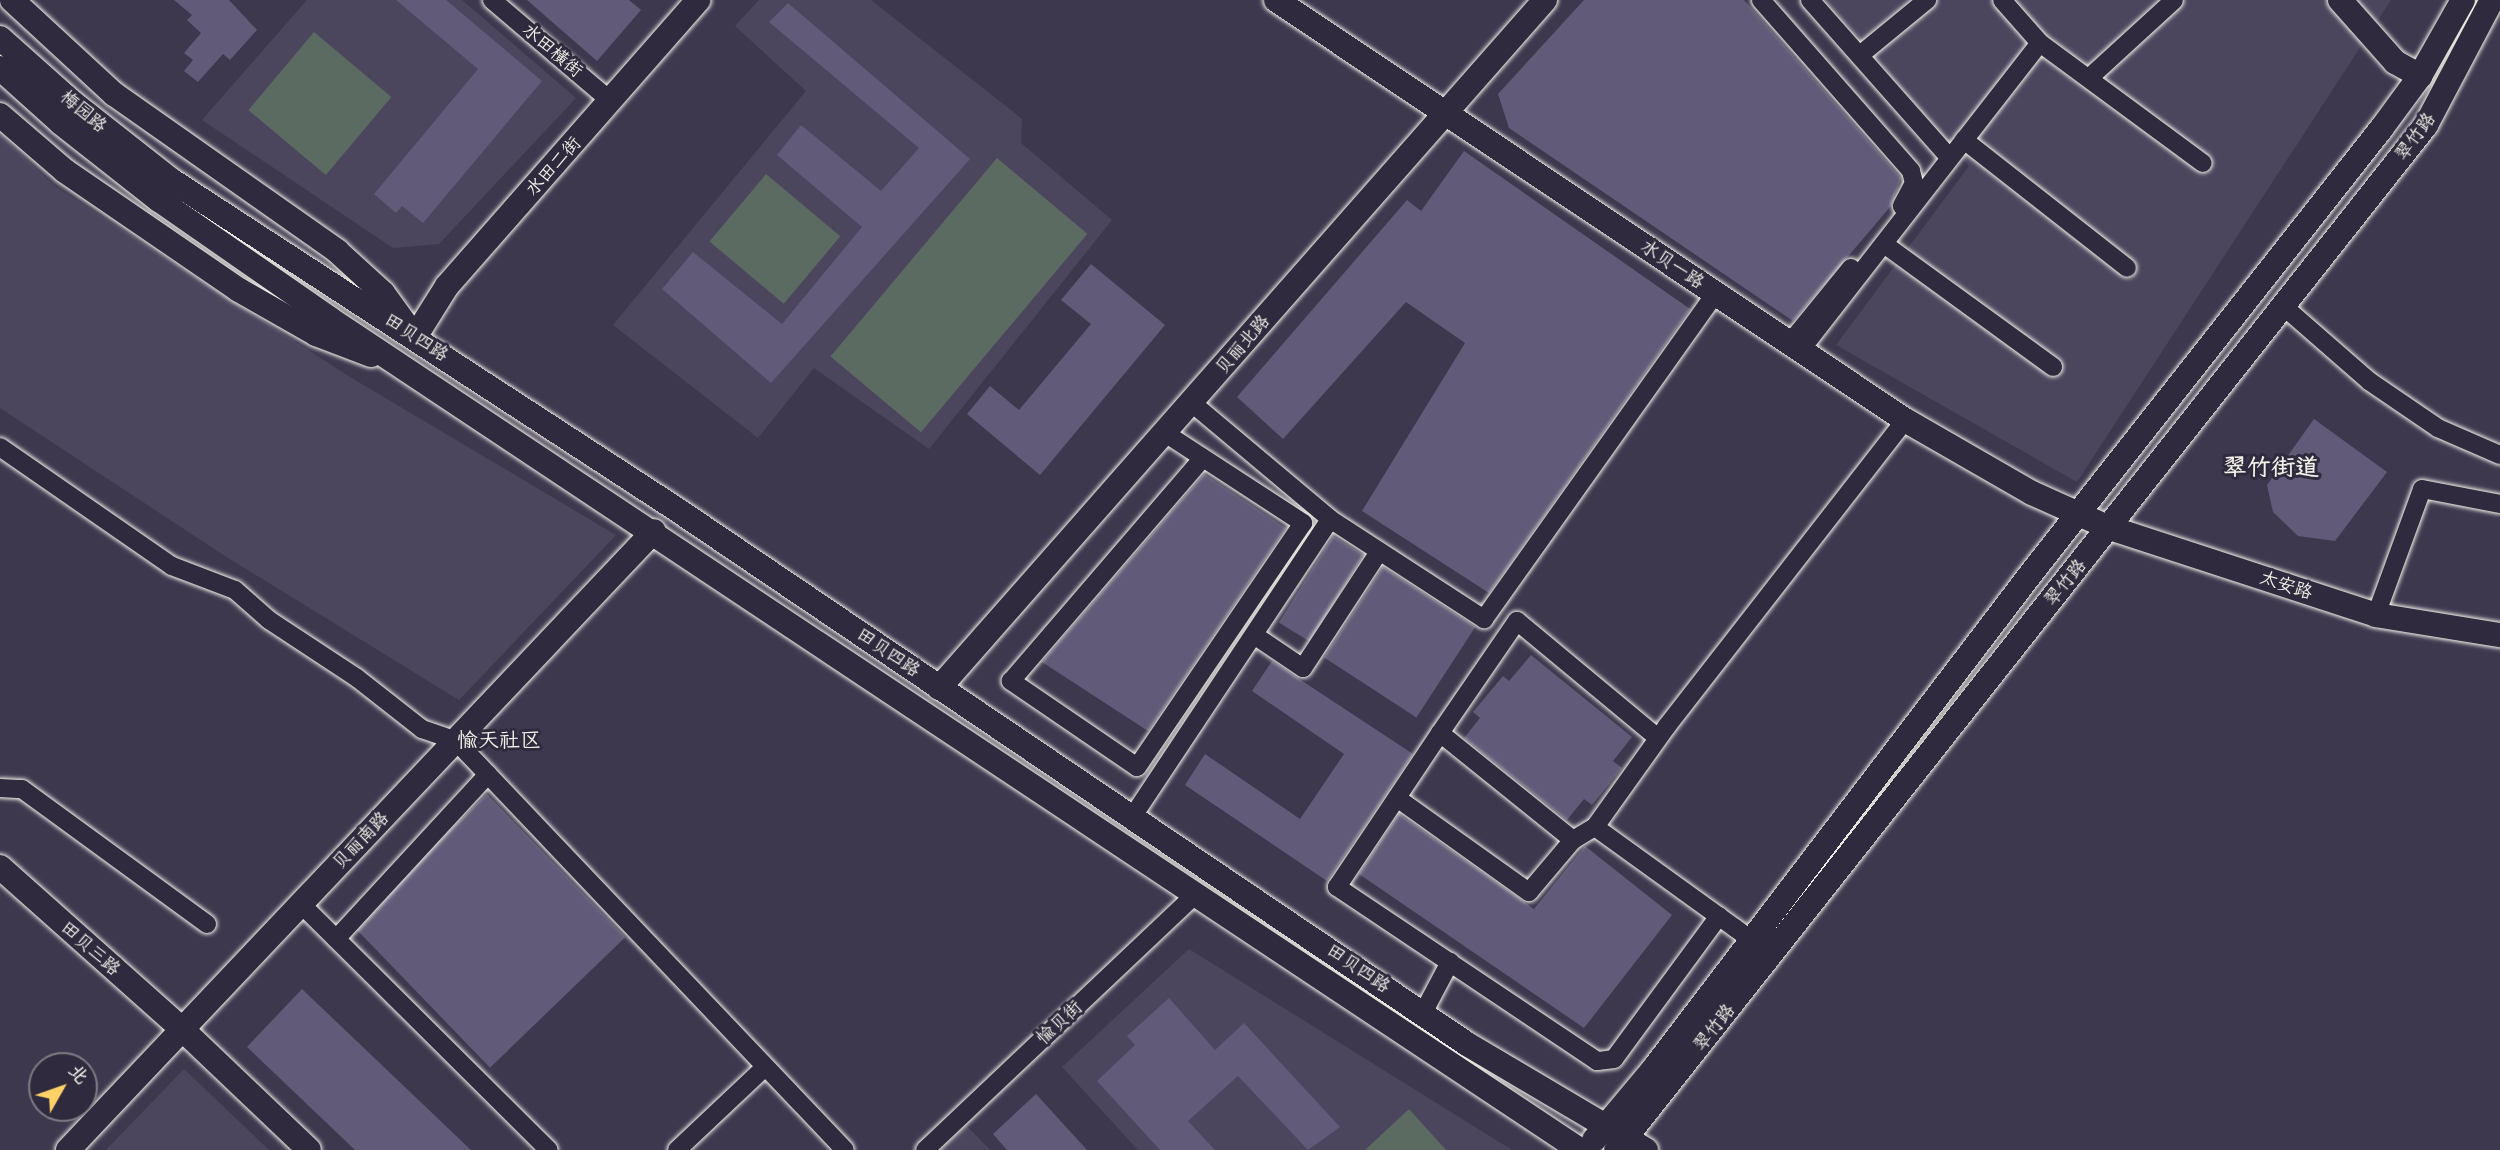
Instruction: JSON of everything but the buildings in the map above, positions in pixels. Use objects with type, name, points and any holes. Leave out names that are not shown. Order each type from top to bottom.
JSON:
[{"type":"main road","points":[[12,0],[114,94],[337,251],[383,293],[415,337]]},
{"type":"main road","name":"水田二街","points":[[415,337],[447,286],[612,102],[698,0]]},
{"type":"main road","name":"水贝一路","points":[[1276,0],[1905,420],[2032,493],[2078,514]]},
{"type":"main road","name":"贝丽北路","points":[[939,688],[1545,0]]},
{"type":"main road","points":[[2340,0],[2395,62],[2420,76]]},
{"type":"main road","name":"翠竹路","points":[[1586,1150],[2420,76],[2463,0]]},
{"type":"main road","name":"翠竹路","points":[[1629,1147],[2282,305],[2426,125],[2492,0]]},
{"type":"main road","name":"梅园路","points":[[0,38],[165,190]]},
{"type":"main road","name":"梅园路","points":[[0,68],[61,123],[165,190]]},
{"type":"main road","points":[[0,115],[65,171],[239,290],[316,334],[351,350],[399,362]]},
{"type":"main road","name":"田贝四路","points":[[165,190],[415,337],[1467,1044],[1604,1127],[1629,1147]]},
{"type":"main road","name":"田贝四路","points":[[165,190],[399,362],[1194,896],[1580,1150]]},
{"type":"main road","name":"太安路","points":[[2078,514],[2110,528],[2376,615],[2500,635]]},
{"type":"main road","name":"贝丽南路","points":[[68,1150],[654,531]]},
{"type":"main road","name":"田贝三路","points":[[0,867],[182,1029],[309,1150]]},
{"type":"main road","points":[[1451,1067],[1467,1044]]},
{"type":"street","name":"水田横街","points":[[492,0],[612,102]]},
{"type":"street","points":[[1761,0],[1911,171],[1914,183],[1906,200],[1794,347]]},
{"type":"street","points":[[1810,0],[1950,158]]},
{"type":"street","points":[[1860,55],[1927,0]]},
{"type":"street","points":[[2002,0],[2040,43],[2203,163]]},
{"type":"street","points":[[2089,78],[2174,0]]},
{"type":"street","points":[[1794,347],[1884,244],[2040,43]]},
{"type":"street","points":[[1964,140],[2127,268]]},
{"type":"street","points":[[1884,244],[2053,368]]},
{"type":"street","points":[[1192,403],[1330,519],[1484,619],[1715,294]]},
{"type":"street","points":[[2282,305],[2369,381],[2438,428],[2500,455]]},
{"type":"street","points":[[1397,798],[1530,892],[1573,840],[1595,827],[1658,738],[1905,420]]},
{"type":"street","points":[[1166,433],[1303,523],[1137,767],[1011,681],[1203,458]]},
{"type":"street","points":[[0,447],[172,566],[235,590],[269,620],[357,678],[422,729],[456,741],[845,1150]]},
{"type":"street","points":[[2376,615],[2421,489],[2500,504]]},
{"type":"street","points":[[1131,818],[1330,519]]},
{"type":"street","points":[[1254,635],[1303,668],[1379,552]]},
{"type":"street","points":[[1658,738],[1517,621],[1337,887],[1597,1061],[1614,1059],[1719,916]]},
{"type":"street","points":[[1440,733],[1573,840]]},
{"type":"street","points":[[336,939],[488,774]]},
{"type":"street","points":[[0,788],[22,789],[207,924]]},
{"type":"street","points":[[1595,827],[1751,939]]},
{"type":"street","name":"愉贝街","points":[[925,1150],[1194,896]]},
{"type":"street","points":[[301,904],[549,1150]]},
{"type":"street","points":[[1423,1013],[1450,962]]},
{"type":"street","points":[[677,1150],[765,1067]]},
{"type":"shaded area","points":[[307,0],[462,0],[576,98],[439,244],[393,248],[202,120]]},
{"type":"shaded area","points":[[759,0],[871,0],[1022,119],[1021,143],[1112,220],[929,449],[814,368],[758,438],[613,325],[806,91],[735,26]]},
{"type":"shaded area","points":[[1826,0],[2391,0],[2077,482],[1836,345],[1969,166]]},
{"type":"shaded area","points":[[0,134],[54,186],[350,377],[616,535],[459,700],[225,556],[0,408]]},
{"type":"shaded area","points":[[1189,949],[1512,1150],[1138,1150],[1062,1067]]},
{"type":"shaded area","points":[[184,1069],[269,1150],[106,1150]]},
{"type":"shaded area","points":[[966,1125],[990,1150],[939,1150]]},
{"type":"green space","points":[[314,32],[391,97],[326,175],[248,110]]},
{"type":"green space","points":[[997,158],[1087,234],[921,432],[831,356]]},
{"type":"green space","points":[[766,174],[840,236],[784,304],[709,241]]},
{"type":"green space","points":[[1409,1109],[1446,1150],[1365,1150]]},
{"type":"district","name":"翠竹街道","points":[[2271,468]]},
{"type":"district","name":"愉天社区","points":[[499,741]]}]
